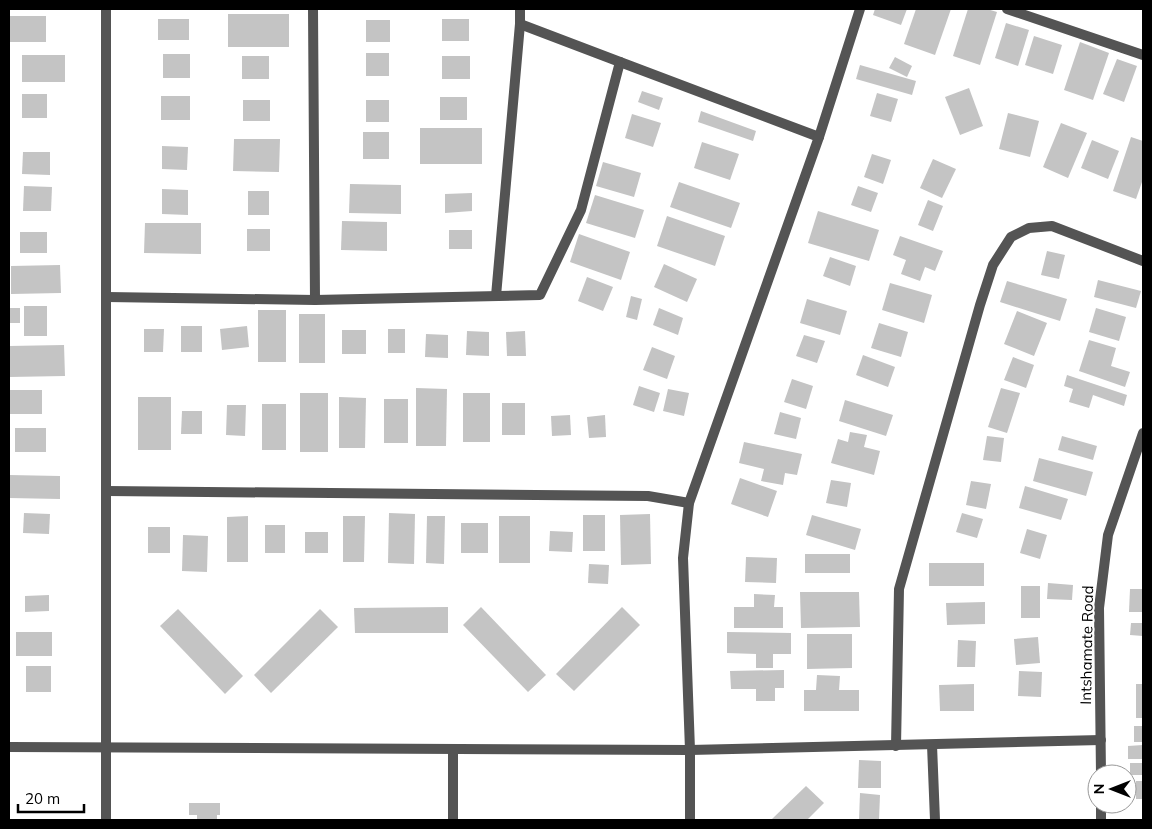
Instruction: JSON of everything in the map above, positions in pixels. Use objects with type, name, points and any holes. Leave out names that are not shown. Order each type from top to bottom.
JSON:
[{"type":"street","points":[[106,9],[106,820]]},
{"type":"street","points":[[313,9],[315,300]]},
{"type":"street","points":[[496,296],[520,9]]},
{"type":"street","points":[[690,820],[690,750],[683,558],[689,503],[820,137],[860,9]]},
{"type":"street","points":[[1007,9],[1143,55]]},
{"type":"street","points":[[520,24],[820,137]]},
{"type":"street","points":[[107,297],[315,300],[540,295],[581,210],[620,62]]},
{"type":"street","points":[[896,746],[899,590],[980,305],[994,265],[1011,237],[1029,228],[1052,226],[1143,261]]},
{"type":"street","name":"Intshamate Road","points":[[1101,764],[1099,608],[1108,535],[1143,433]]},
{"type":"street","points":[[106,491],[648,496],[689,503]]},
{"type":"street","points":[[9,747],[106,749],[690,750],[1101,740]]},
{"type":"street","points":[[932,745],[934,820]]},
{"type":"street","points":[[453,749],[453,820]]},
{"type":"building","points":[[875,9],[907,9],[901,25],[873,15]]},
{"type":"building","points":[[916,9],[951,9],[935,55],[904,44]]},
{"type":"building","points":[[968,9],[987,9],[997,12],[980,65],[953,56]]},
{"type":"building","points":[[228,14],[289,14],[289,47],[228,47]]},
{"type":"building","points":[[9,16],[46,16],[46,42],[9,42]]},
{"type":"building","points":[[158,19],[189,19],[189,40],[158,40]]},
{"type":"building","points":[[442,19],[469,19],[469,41],[442,41]]},
{"type":"building","points":[[366,20],[390,20],[390,42],[366,42]]},
{"type":"building","points":[[1006,23],[1029,30],[1018,66],[995,58]]},
{"type":"building","points":[[1034,36],[1062,45],[1053,74],[1025,65]]},
{"type":"building","points":[[1080,42],[1109,53],[1093,100],[1064,90]]},
{"type":"building","points":[[366,53],[389,53],[389,76],[366,76]]},
{"type":"building","points":[[163,54],[190,54],[190,78],[163,78]]},
{"type":"building","points":[[22,55],[65,55],[65,82],[22,82]]},
{"type":"building","points":[[242,56],[269,56],[269,79],[242,79]]},
{"type":"building","points":[[442,56],[470,56],[470,79],[442,79]]},
{"type":"building","points":[[895,57],[912,66],[907,77],[889,68]]},
{"type":"building","points":[[1117,59],[1137,66],[1124,102],[1103,94]]},
{"type":"building","points":[[860,65],[916,81],[912,95],[856,79]]},
{"type":"building","points":[[969,88],[983,126],[960,135],[945,97]]},
{"type":"building","points":[[642,91],[663,98],[659,110],[638,102]]},
{"type":"building","points":[[877,93],[898,99],[891,122],[870,116]]},
{"type":"building","points":[[22,94],[47,94],[47,118],[22,118]]},
{"type":"building","points":[[161,96],[190,96],[190,120],[161,120]]},
{"type":"building","points":[[440,97],[467,97],[467,120],[440,120]]},
{"type":"building","points":[[243,100],[270,100],[270,121],[243,121]]},
{"type":"building","points":[[366,100],[389,100],[389,122],[366,122]]},
{"type":"building","points":[[701,111],[756,131],[753,141],[698,122]]},
{"type":"building","points":[[1008,113],[1039,121],[1030,157],[999,149]]},
{"type":"building","points":[[632,114],[661,123],[653,147],[625,138]]},
{"type":"building","points":[[1061,123],[1087,133],[1068,178],[1043,167]]},
{"type":"building","points":[[420,128],[482,128],[482,164],[420,164]]},
{"type":"building","points":[[363,132],[389,132],[389,159],[363,159]]},
{"type":"building","points":[[1131,137],[1143,141],[1143,179],[1136,199],[1113,191]]},
{"type":"building","points":[[234,139],[280,139],[279,172],[233,171]]},
{"type":"building","points":[[1092,140],[1119,151],[1108,179],[1081,168]]},
{"type":"building","points":[[702,142],[739,154],[730,180],[694,168]]},
{"type":"building","points":[[162,146],[188,147],[187,170],[162,169]]},
{"type":"building","points":[[23,152],[50,152],[50,175],[22,174]]},
{"type":"building","points":[[872,154],[891,160],[883,184],[864,177]]},
{"type":"building","points":[[933,159],[956,169],[942,198],[920,188]]},
{"type":"building","points":[[603,162],[641,173],[634,197],[596,186]]},
{"type":"building","points":[[679,182],[740,203],[731,228],[670,207]]},
{"type":"building","points":[[350,184],[401,185],[401,214],[349,213]]},
{"type":"building","points":[[24,186],[52,187],[51,211],[23,211]]},
{"type":"building","points":[[858,186],[878,193],[871,212],[851,205]]},
{"type":"building","points":[[162,189],[188,190],[188,215],[162,214]]},
{"type":"building","points":[[248,191],[269,191],[269,215],[248,215]]},
{"type":"building","points":[[472,193],[472,211],[445,213],[445,194]]},
{"type":"building","points":[[595,195],[644,210],[635,238],[586,223]]},
{"type":"building","points":[[928,200],[943,206],[933,231],[918,225]]},
{"type":"building","points":[[818,211],[879,230],[869,261],[808,243]]},
{"type":"building","points":[[667,216],[725,236],[715,266],[657,246]]},
{"type":"building","points":[[342,221],[387,222],[387,251],[341,250]]},
{"type":"building","points":[[145,223],[201,223],[201,254],[144,253]]},
{"type":"building","points":[[247,229],[270,229],[270,251],[247,251]]},
{"type":"building","points":[[449,230],[472,230],[472,249],[449,249]]},
{"type":"building","points":[[20,232],[47,232],[47,253],[20,253]]},
{"type":"building","points":[[579,234],[630,252],[621,280],[570,262]]},
{"type":"building","points":[[900,236],[943,251],[935,271],[925,267],[920,281],[901,274],[906,260],[893,255]]},
{"type":"building","points":[[1047,251],[1065,255],[1059,279],[1041,275]]},
{"type":"building","points":[[830,257],[856,266],[850,286],[823,276]]},
{"type":"building","points":[[664,264],[697,279],[687,302],[654,287]]},
{"type":"building","points":[[60,265],[61,293],[11,294],[11,266]]},
{"type":"building","points":[[587,277],[613,287],[603,311],[578,301]]},
{"type":"building","points":[[1098,280],[1141,291],[1136,308],[1094,297]]},
{"type":"building","points":[[1007,281],[1067,299],[1060,321],[1000,302]]},
{"type":"building","points":[[890,283],[932,295],[924,323],[882,310]]},
{"type":"building","points":[[631,296],[642,299],[637,320],[626,317]]},
{"type":"building","points":[[807,299],[847,311],[840,335],[800,323]]},
{"type":"building","points":[[24,306],[47,306],[47,336],[24,336]]},
{"type":"building","points":[[9,308],[20,308],[20,323],[9,323]]},
{"type":"building","points":[[659,308],[683,318],[678,335],[653,325]]},
{"type":"building","points":[[1096,308],[1126,317],[1119,341],[1089,332]]},
{"type":"building","points":[[258,310],[286,310],[286,362],[258,362]]},
{"type":"building","points":[[1017,311],[1047,323],[1034,356],[1004,344]]},
{"type":"building","points":[[299,314],[325,314],[325,363],[299,363]]},
{"type":"building","points":[[879,323],[908,332],[901,357],[871,348]]},
{"type":"building","points":[[181,326],[202,326],[202,352],[181,352]]},
{"type":"building","points":[[247,326],[249,347],[222,350],[220,329]]},
{"type":"building","points":[[144,329],[164,329],[163,352],[144,352]]},
{"type":"building","points":[[388,329],[405,329],[405,353],[388,353]]},
{"type":"building","points":[[342,330],[366,330],[366,354],[342,354]]},
{"type":"building","points":[[467,331],[489,332],[489,356],[466,355]]},
{"type":"building","points":[[525,331],[526,356],[507,356],[506,332]]},
{"type":"building","points":[[426,334],[448,335],[448,358],[425,357]]},
{"type":"building","points":[[804,335],[825,341],[817,363],[796,356]]},
{"type":"building","points":[[1089,340],[1116,348],[1111,366],[1130,372],[1125,387],[1079,371]]},
{"type":"building","points":[[64,345],[65,376],[9,377],[9,346]]},
{"type":"building","points":[[652,347],[675,356],[667,379],[643,370]]},
{"type":"building","points":[[863,355],[895,367],[888,387],[856,375]]},
{"type":"building","points":[[1013,357],[1034,365],[1026,388],[1004,380]]},
{"type":"building","points":[[1067,375],[1127,395],[1124,406],[1093,395],[1089,408],[1069,402],[1073,389],[1064,386]]},
{"type":"building","points":[[792,379],[813,386],[806,409],[784,402]]},
{"type":"building","points":[[639,386],[660,393],[654,412],[633,405]]},
{"type":"building","points":[[416,388],[447,389],[446,446],[416,446]]},
{"type":"building","points":[[1001,388],[1020,393],[1007,433],[988,427]]},
{"type":"building","points":[[668,389],[689,393],[684,416],[663,411]]},
{"type":"building","points":[[9,390],[42,390],[42,414],[9,414]]},
{"type":"building","points":[[300,393],[328,393],[328,452],[300,452]]},
{"type":"building","points":[[463,393],[490,393],[490,442],[463,442]]},
{"type":"building","points":[[138,397],[171,397],[171,450],[138,450]]},
{"type":"building","points":[[339,397],[366,398],[365,448],[339,448]]},
{"type":"building","points":[[384,399],[408,399],[408,443],[384,443]]},
{"type":"building","points":[[845,400],[893,415],[886,436],[839,421]]},
{"type":"building","points":[[502,403],[525,403],[525,435],[502,435]]},
{"type":"building","points":[[262,404],[286,404],[286,450],[262,450]]},
{"type":"building","points":[[227,405],[246,405],[245,436],[226,435]]},
{"type":"building","points":[[182,411],[202,411],[202,434],[181,434]]},
{"type":"building","points":[[780,412],[801,418],[796,439],[774,434]]},
{"type":"building","points":[[570,415],[571,435],[552,436],[551,416]]},
{"type":"building","points":[[605,415],[606,437],[589,438],[587,417]]},
{"type":"building","points":[[15,428],[46,428],[46,452],[15,452]]},
{"type":"building","points":[[850,432],[867,435],[864,447],[880,451],[874,475],[831,463],[838,439],[848,442]]},
{"type":"building","points":[[987,436],[1004,438],[1001,462],[983,460]]},
{"type":"building","points":[[1062,436],[1097,446],[1093,460],[1058,450]]},
{"type":"building","points":[[744,442],[802,454],[797,475],[785,473],[783,485],[761,481],[764,469],[739,463]]},
{"type":"building","points":[[1039,458],[1093,472],[1086,496],[1033,481]]},
{"type":"building","points":[[9,475],[60,476],[60,499],[9,498]]},
{"type":"building","points":[[740,478],[777,491],[768,517],[731,504]]},
{"type":"building","points":[[831,480],[851,483],[847,507],[826,503]]},
{"type":"building","points":[[971,481],[991,484],[986,509],[966,505]]},
{"type":"building","points":[[1025,486],[1068,499],[1061,520],[1019,508]]},
{"type":"building","points":[[24,513],[50,514],[49,534],[23,533]]},
{"type":"building","points":[[389,513],[415,514],[414,564],[388,563]]},
{"type":"building","points":[[962,513],[983,519],[977,538],[956,532]]},
{"type":"building","points":[[650,514],[651,564],[621,565],[620,515]]},
{"type":"building","points":[[583,515],[605,515],[605,551],[583,551]]},
{"type":"building","points":[[812,515],[861,529],[855,550],[806,535]]},
{"type":"building","points":[[248,516],[248,562],[227,562],[227,517]]},
{"type":"building","points":[[343,516],[365,516],[364,562],[343,562]]},
{"type":"building","points":[[427,516],[445,516],[444,564],[426,563]]},
{"type":"building","points":[[499,516],[530,516],[530,563],[499,563]]},
{"type":"building","points":[[461,523],[488,523],[488,553],[461,553]]},
{"type":"building","points":[[265,525],[285,525],[285,553],[265,553]]},
{"type":"building","points":[[148,527],[170,527],[170,553],[148,553]]},
{"type":"building","points":[[1027,529],[1047,535],[1040,559],[1020,553]]},
{"type":"building","points":[[550,531],[573,532],[572,552],[549,551]]},
{"type":"building","points":[[305,532],[328,532],[328,553],[305,553]]},
{"type":"building","points":[[183,535],[208,536],[207,572],[182,571]]},
{"type":"building","points":[[805,554],[850,554],[850,573],[805,573]]},
{"type":"building","points":[[746,557],[777,558],[776,583],[745,582]]},
{"type":"building","points":[[929,563],[984,563],[984,586],[929,586]]},
{"type":"building","points":[[589,564],[609,565],[608,584],[588,583]]},
{"type":"building","points":[[1048,583],[1073,585],[1072,600],[1047,599]]},
{"type":"building","points":[[1021,586],[1040,586],[1040,618],[1021,618]]},
{"type":"building","points":[[1130,589],[1143,589],[1143,612],[1129,612]]},
{"type":"building","points":[[800,592],[859,592],[860,627],[801,628]]},
{"type":"building","points":[[754,594],[775,595],[774,607],[783,607],[783,628],[734,628],[734,607],[754,607]]},
{"type":"building","points":[[49,595],[49,611],[25,612],[25,596]]},
{"type":"building","points":[[985,602],[985,624],[947,625],[946,603]]},
{"type":"building","points":[[448,607],[448,633],[355,633],[354,608]]},
{"type":"building","points":[[481,607],[546,675],[528,692],[463,625]]},
{"type":"building","points":[[622,607],[640,625],[574,691],[556,674]]},
{"type":"building","points":[[178,609],[243,676],[225,694],[160,626]]},
{"type":"building","points":[[320,609],[338,627],[271,693],[254,675]]},
{"type":"building","points":[[1131,623],[1143,623],[1143,636],[1130,635]]},
{"type":"building","points":[[16,632],[52,632],[52,656],[16,656]]},
{"type":"building","points":[[727,632],[791,633],[791,654],[773,654],[773,668],[756,668],[756,654],[727,653]]},
{"type":"building","points":[[807,634],[852,634],[852,668],[807,669]]},
{"type":"building","points":[[1038,637],[1040,663],[1016,665],[1014,639]]},
{"type":"building","points":[[958,640],[976,641],[975,667],[957,667]]},
{"type":"building","points":[[26,666],[51,666],[51,692],[26,692]]},
{"type":"building","points":[[784,670],[784,688],[775,688],[775,701],[756,701],[756,689],[731,689],[730,671]]},
{"type":"building","points":[[1019,671],[1042,672],[1041,697],[1018,696]]},
{"type":"building","points":[[817,675],[840,676],[839,690],[859,690],[859,711],[804,711],[804,690],[816,690]]},
{"type":"building","points":[[974,684],[974,711],[940,711],[939,685]]},
{"type":"building","points":[[1136,684],[1143,684],[1143,718],[1136,718]]},
{"type":"building","points":[[1134,726],[1143,726],[1143,742],[1134,742]]},
{"type":"building","points":[[1143,745],[1143,759],[1128,759],[1128,746]]},
{"type":"building","points":[[859,760],[881,761],[881,788],[858,788]]},
{"type":"building","points":[[1143,763],[1143,775],[1137,775],[1137,764],[1130,764]]},
{"type":"building","points":[[1137,781],[1143,781],[1143,799],[1137,799]]},
{"type":"building","points":[[806,786],[824,803],[807,820],[771,820]]},
{"type":"building","points":[[860,793],[880,795],[879,820],[859,820]]},
{"type":"building","points":[[189,803],[220,803],[220,815],[217,815],[217,820],[197,820],[197,815],[189,815]]}]
